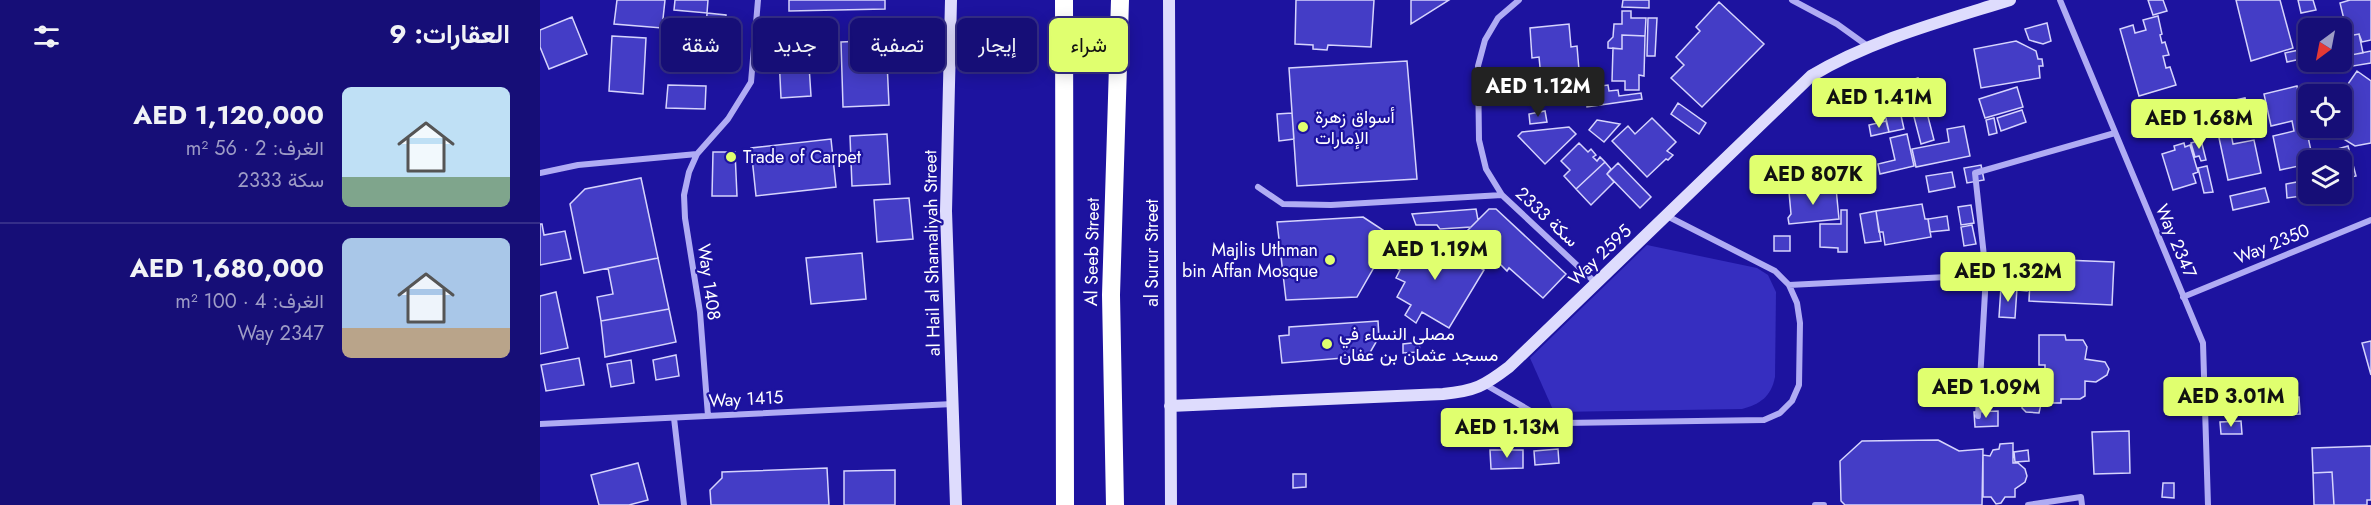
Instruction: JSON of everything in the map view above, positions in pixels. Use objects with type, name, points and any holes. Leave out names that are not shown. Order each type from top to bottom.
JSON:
[{"type":"highway","name":"Al Seeb Street","points":[[1064,0],[1065,505]]},
{"type":"highway","name":"Al Seeb Street","points":[[1115,505],[1112,296],[1120,0]]},
{"type":"street","name":"Way 1408","points":[[708,416],[700,312],[685,218],[684,195],[689,172],[697,154],[728,119],[751,82],[758,0]]},
{"type":"street","name":"al Hail al Shamaliyah Street","points":[[951,0],[946,211],[956,505]]},
{"type":"street","name":"al Surur Street","points":[[1169,0],[1171,505]]},
{"type":"street","name":"سكة 2333","points":[[1519,0],[1498,18],[1485,40],[1478,66],[1479,140],[1486,169],[1502,195],[1596,283]]},
{"type":"street","points":[[1792,0],[1837,24],[1869,47]]},
{"type":"street","name":"Way 2595","points":[[1170,406],[1443,394],[1465,392],[1486,385],[1509,367],[1811,76],[1840,59],[1869,47],[1973,9],[2010,0]]},
{"type":"street","name":"Way 2347","points":[[2060,0],[2203,343],[2208,505]]},
{"type":"street","points":[[1978,416],[1986,275],[1975,173],[2115,133]]},
{"type":"street","points":[[540,173],[578,165],[697,154]]},
{"type":"street","points":[[1258,187],[1283,204],[1331,205],[1502,195]]},
{"type":"street","points":[[1486,385],[1541,417],[1563,423],[1764,420],[1780,413],[1792,401],[1799,385],[1800,324],[1797,303],[1789,285],[1775,271],[1667,216]]},
{"type":"street","name":"Way 2350","points":[[2184,297],[2371,220]]},
{"type":"street","points":[[1789,285],[1986,275]]},
{"type":"street","name":"Way 1415","points":[[540,424],[953,404]]},
{"type":"street","points":[[674,418],[684,505]]},
{"type":"street","points":[[2028,505],[2081,497],[2082,505]]},
{"type":"street","points":[[1815,505],[1824,505]]},
{"type":"shaded area","points":[[1647,245],[1757,268],[1768,275],[1776,292],[1775,377],[1771,390],[1764,399],[1742,409],[1554,412],[1530,358]]},
{"type":"building","points":[[617,0],[665,0],[661,28],[614,24]]},
{"type":"building","points":[[675,0],[708,0],[707,13],[674,10]]},
{"type":"building","points":[[789,0],[885,0],[885,9],[789,11]]},
{"type":"building","points":[[1296,0],[1374,0],[1371,47],[1328,45],[1327,50],[1313,49],[1313,45],[1295,44]]},
{"type":"building","points":[[1411,0],[1449,0],[1411,24]]},
{"type":"building","points":[[1623,0],[1649,0],[1649,8],[1622,7]]},
{"type":"building","points":[[2148,0],[2163,0],[2167,11],[2153,15]]},
{"type":"building","points":[[2236,0],[2280,0],[2293,48],[2251,61]]},
{"type":"building","points":[[2298,0],[2313,0],[2316,10],[2301,13]]},
{"type":"building","points":[[2350,0],[2371,0],[2371,40],[2362,42],[2359,34],[2352,35],[2352,18],[2344,18],[2340,3]]},
{"type":"building","points":[[1719,2],[1764,44],[1702,107],[1671,78],[1684,65],[1676,57],[1700,31],[1696,27]]},
{"type":"building","points":[[1622,11],[1631,11],[1631,18],[1646,18],[1645,36],[1622,35],[1622,49],[1608,48],[1608,42],[1613,37],[1614,24],[1622,24]]},
{"type":"building","points":[[707,13],[726,15],[726,18],[707,18]]},
{"type":"building","points":[[2158,16],[2162,43],[2165,42],[2169,55],[2163,56],[2166,68],[2170,67],[2176,85],[2139,96],[2120,29],[2133,25],[2135,33],[2146,30],[2143,20]]},
{"type":"building","points":[[572,17],[587,54],[549,69],[540,47],[540,30]]},
{"type":"building","points":[[1648,18],[1657,18],[1655,56],[1647,56]]},
{"type":"building","points":[[2047,23],[2051,41],[2043,44],[2029,40],[2025,29]]},
{"type":"building","points":[[1569,24],[1571,47],[1577,46],[1581,94],[1571,95],[1571,101],[1556,102],[1556,97],[1543,98],[1539,57],[1532,58],[1530,28]]},
{"type":"building","points":[[2359,34],[2363,53],[2352,55],[2352,35]]},
{"type":"building","points":[[1622,35],[1645,36],[1644,76],[1639,75],[1639,90],[1625,90],[1625,81],[1612,81],[1613,48],[1622,49]]},
{"type":"building","points":[[612,36],[646,38],[643,94],[609,91]]},
{"type":"building","points":[[2016,41],[2036,51],[2038,59],[2042,59],[2043,66],[2039,66],[2040,78],[1981,88],[1974,49]]},
{"type":"building","points":[[841,42],[850,42],[850,72],[887,72],[889,105],[843,107]]},
{"type":"building","points":[[2298,50],[2298,60],[2287,62],[2285,53]]},
{"type":"building","points":[[2371,51],[2371,63],[2353,66],[2352,55]]},
{"type":"building","points":[[1407,61],[1417,179],[1297,186],[1289,68]]},
{"type":"building","points":[[2357,71],[2371,81],[2371,143],[2355,146],[2342,138],[2352,138],[2352,84],[2348,84]]},
{"type":"building","points":[[780,72],[809,72],[811,96],[781,98]]},
{"type":"building","points":[[1918,78],[1934,140],[1921,144],[1905,82]]},
{"type":"building","points":[[1894,84],[1904,129],[1889,132],[1879,87]]},
{"type":"building","points":[[668,85],[706,86],[705,109],[666,108]]},
{"type":"building","points":[[1608,85],[1609,91],[1618,90],[1619,96],[1641,93],[1642,99],[1587,107],[1586,88]]},
{"type":"building","points":[[2297,86],[2298,138],[2308,138],[2311,150],[2298,150],[2298,166],[2280,170],[2273,136],[2294,131],[2292,121],[2271,126],[2264,94]]},
{"type":"building","points":[[2017,87],[2023,107],[1985,118],[1979,99]]},
{"type":"building","points":[[2245,98],[2252,130],[2231,134],[2233,144],[2254,140],[2261,173],[2228,180],[2212,105]]},
{"type":"building","points":[[1678,103],[1706,123],[1699,134],[1671,114]]},
{"type":"building","points":[[2022,110],[2026,122],[2001,131],[1997,118]]},
{"type":"building","points":[[1545,111],[1547,122],[1530,124],[1529,114]]},
{"type":"building","points":[[1292,113],[1294,139],[1279,141],[1277,114]]},
{"type":"building","points":[[1652,118],[1676,142],[1667,151],[1673,155],[1647,177],[1612,141],[1628,126],[1635,134]]},
{"type":"building","points":[[1994,118],[1997,133],[1989,135],[1986,120]]},
{"type":"building","points":[[1597,120],[1620,124],[1604,142],[1589,130]]},
{"type":"building","points":[[1886,121],[1889,132],[1871,136],[1869,125]]},
{"type":"building","points":[[1964,126],[1970,156],[1916,167],[1912,149],[1949,142],[1947,129]]},
{"type":"building","points":[[1569,127],[1576,134],[1545,164],[1518,136],[1522,132]]},
{"type":"building","points":[[887,134],[890,184],[852,186],[850,136]]},
{"type":"building","points":[[1907,134],[1914,166],[1880,174],[1878,164],[1895,160],[1890,138]]},
{"type":"building","points":[[831,139],[836,187],[756,196],[751,148]]},
{"type":"building","points":[[2201,140],[2206,160],[2201,161],[2199,156],[2195,157],[2191,143]]},
{"type":"building","points":[[1579,143],[1588,152],[1591,149],[1597,161],[1600,157],[1605,162],[1576,189],[1564,176],[1570,170],[1561,161]]},
{"type":"building","points":[[2184,143],[2185,147],[2190,145],[2198,172],[2193,174],[2196,183],[2173,190],[2162,154],[2175,150],[2174,146]]},
{"type":"building","points":[[2348,146],[2349,150],[2334,150]]},
{"type":"building","points":[[713,152],[735,152],[737,196],[712,196]]},
{"type":"building","points":[[2352,161],[2356,176],[2352,177]]},
{"type":"building","points":[[1605,162],[1611,169],[1607,174],[1614,182],[1591,205],[1576,189]]},
{"type":"building","points":[[1618,163],[1651,197],[1640,208],[1607,174]]},
{"type":"building","points":[[1981,165],[1984,180],[1967,183],[1964,168]]},
{"type":"building","points":[[2207,166],[2213,192],[2204,193],[2198,168]]},
{"type":"building","points":[[1952,172],[1955,187],[1929,192],[1926,176]]},
{"type":"building","points":[[641,178],[658,258],[584,273],[570,204],[585,189]]},
{"type":"building","points":[[2298,182],[2298,197],[2287,198],[2286,184]]},
{"type":"building","points":[[1836,188],[1839,219],[1789,224],[1788,218],[1791,214],[1789,192]]},
{"type":"building","points":[[2265,188],[2269,202],[2233,210],[2230,196]]},
{"type":"building","points":[[909,198],[913,239],[877,242],[874,200]]},
{"type":"building","points":[[1922,204],[1925,219],[1928,219],[1931,237],[1885,245],[1883,232],[1879,232],[1876,211]]},
{"type":"building","points":[[1971,205],[1974,223],[1961,225],[1958,207]]},
{"type":"building","points":[[1476,209],[1478,220],[1471,227],[1440,229],[1437,225],[1416,225],[1412,214]]},
{"type":"building","points":[[1489,209],[1496,209],[1566,274],[1543,298],[1509,268],[1507,271],[1467,231]]},
{"type":"building","points":[[1841,210],[1847,210],[1847,252],[1838,252],[1838,248],[1820,247],[1820,224],[1841,224]]},
{"type":"building","points":[[1876,211],[1881,241],[1865,243],[1860,214]]},
{"type":"building","points":[[1947,216],[1949,230],[1930,232],[1928,219]]},
{"type":"building","name":"Majlis Uthman bin Affan Mosque","points":[[1363,217],[1392,236],[1357,297],[1286,300],[1277,222]]},
{"type":"building","points":[[540,224],[542,224],[544,235],[565,231],[571,259],[540,265]]},
{"type":"building","points":[[1972,225],[1976,244],[1964,246],[1961,227]]},
{"type":"building","points":[[1419,234],[1484,270],[1449,328],[1422,312],[1416,323],[1405,315],[1411,305],[1397,297],[1405,282],[1396,278],[1400,270],[1389,263],[1398,249],[1408,256]]},
{"type":"building","points":[[1774,236],[1790,236],[1790,251],[1774,251]]},
{"type":"building","points":[[862,253],[866,299],[811,304],[806,258]]},
{"type":"building","points":[[2052,255],[2064,255],[2064,260],[2114,262],[2112,305],[2029,301],[2031,259],[2052,260]]},
{"type":"building","points":[[658,258],[669,309],[601,321],[597,297],[613,294],[608,268]]},
{"type":"building","points":[[2020,259],[2029,259],[2029,276],[2019,276]]},
{"type":"building","points":[[2003,267],[2016,267],[2016,284],[2003,284]]},
{"type":"building","points":[[2019,278],[2028,278],[2027,291],[2018,290]]},
{"type":"building","points":[[2001,287],[2017,288],[2015,318],[1999,317]]},
{"type":"building","points":[[556,292],[568,348],[540,354],[540,296]]},
{"type":"building","points":[[669,309],[676,342],[605,357],[601,321]]},
{"type":"building","name":"مصلى النساء في مسجد عثمان بن عفان","points":[[1378,321],[1379,337],[1368,356],[1282,363],[1279,336],[1289,335],[1289,327]]},
{"type":"building","points":[[2039,335],[2065,335],[2066,340],[2083,340],[2087,347],[2085,359],[2105,362],[2109,369],[2107,375],[2096,382],[2085,381],[2085,396],[2080,399],[2061,399],[2061,403],[2050,403],[2050,398],[2041,398],[2041,388],[2037,388],[2037,370],[2045,370],[2045,365],[2039,365]]},
{"type":"building","points":[[2371,341],[2371,375],[2362,343]]},
{"type":"building","points":[[1420,342],[1419,352],[1403,353],[1403,344]]},
{"type":"building","points":[[676,355],[679,376],[656,380],[653,360]]},
{"type":"building","points":[[579,358],[584,385],[546,391],[541,365]]},
{"type":"building","points":[[631,360],[634,383],[611,387],[607,364]]},
{"type":"building","points":[[2023,392],[2032,393],[2031,403],[2041,404],[2039,413],[2026,412],[2022,408]]},
{"type":"building","points":[[2299,397],[2300,414],[2264,415],[2264,398]]},
{"type":"building","points":[[1998,411],[1998,426],[1975,427],[1974,412]]},
{"type":"building","points":[[2241,421],[2242,434],[2221,434],[2220,422]]},
{"type":"building","points":[[2129,431],[2130,473],[2094,474],[2092,432]]},
{"type":"building","points":[[1938,440],[1959,451],[1983,449],[1982,505],[1845,505],[1841,501],[1840,461],[1862,441]]},
{"type":"building","points":[[2013,443],[2013,463],[2018,463],[2025,469],[2027,476],[2025,482],[2015,489],[2015,497],[2005,497],[2001,503],[1996,504],[1991,497],[1983,497],[1983,455],[1990,456],[1993,450],[1999,449],[2000,444]]},
{"type":"building","points":[[2371,446],[2371,500],[2367,500],[2367,505],[2334,505],[2332,472],[2313,473],[2312,448]]},
{"type":"building","points":[[1558,449],[1559,463],[1535,465],[1534,451]]},
{"type":"building","points":[[1490,450],[1523,450],[1523,468],[1491,469]]},
{"type":"building","points":[[2028,450],[2029,461],[2015,462],[2014,452]]},
{"type":"building","points":[[638,463],[648,500],[629,505],[599,505],[591,475]]},
{"type":"building","points":[[827,468],[829,505],[711,505],[710,490],[722,478],[722,472]]},
{"type":"building","points":[[895,470],[895,505],[844,505],[844,471]]},
{"type":"building","points":[[2332,472],[2334,505],[2314,505],[2313,473]]},
{"type":"building","points":[[1293,474],[1306,474],[1306,487],[1293,488]]},
{"type":"building","points":[[2163,483],[2174,483],[2174,498],[2162,497]]},
{"type":"place","name":"أسواق زهرة الإمارات","points":[[1303,127]]},
{"type":"place","name":"Trade of Carpet","points":[[731,157]]},
{"type":"place","name":"Majlis Uthman bin Affan Mosque","points":[[1330,260]]},
{"type":"place","name":"مصلى النساء في مسجد عثمان بن عفان","points":[[1327,344]]}]
